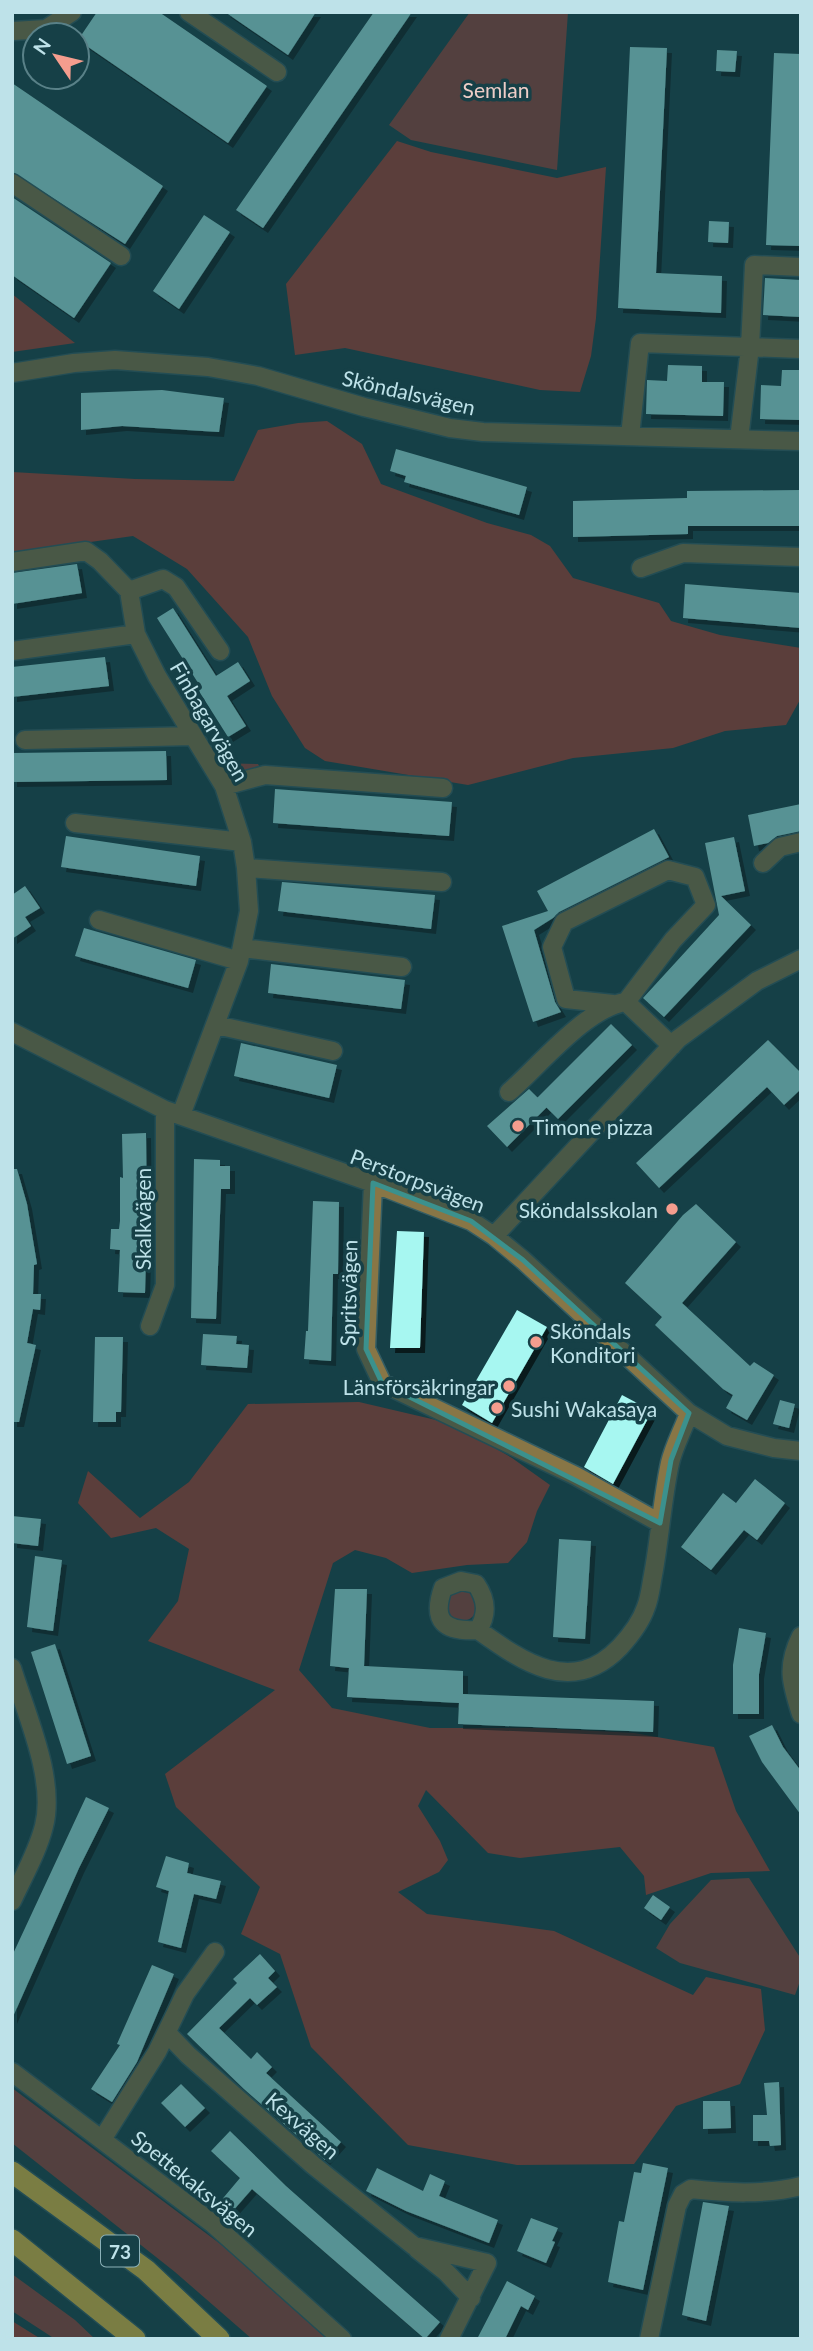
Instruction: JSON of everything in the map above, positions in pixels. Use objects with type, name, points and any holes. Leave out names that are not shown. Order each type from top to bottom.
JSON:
[{"type":"highway","name":"73","points":[[12,2172],[146,2270],[219,2339]]},
{"type":"highway","points":[[12,2240],[135,2339]]},
{"type":"street","points":[[12,32],[46,29],[72,12]]},
{"type":"street","points":[[189,12],[277,72]]},
{"type":"street","points":[[12,183],[121,256]]},
{"type":"street","points":[[739,439],[750,347],[754,265],[801,267]]},
{"type":"street","points":[[630,436],[640,343],[801,349]]},
{"type":"street","name":"Sköndalsvägen","points":[[12,373],[74,363],[115,360],[176,363],[258,376],[364,407],[450,428],[484,432],[801,441]]},
{"type":"street","points":[[12,562],[86,551],[100,561],[129,591],[163,579],[176,587],[220,651]]},
{"type":"street","points":[[641,568],[683,553],[801,557]]},
{"type":"street","name":"Finbagarvägen","points":[[129,591],[136,634],[157,676],[224,786],[242,842],[246,868],[249,911],[240,955],[216,1025],[173,1113]]},
{"type":"street","points":[[12,651],[136,634]]},
{"type":"street","points":[[24,740],[193,736]]},
{"type":"street","points":[[224,786],[265,775],[443,788]]},
{"type":"street","points":[[75,823],[242,842]]},
{"type":"street","points":[[763,863],[780,847],[801,842]]},
{"type":"street","points":[[246,868],[442,882]]},
{"type":"street","points":[[509,1092],[575,1031],[619,1003],[705,905],[695,877],[668,870],[564,922],[552,947],[566,999],[619,1003],[672,1046]]},
{"type":"street","points":[[99,920],[240,955],[402,967]]},
{"type":"street","points":[[494,1236],[672,1046],[757,981],[801,959]]},
{"type":"street","points":[[216,1025],[332,1051]]},
{"type":"street","name":"Perstorpsvägen","points":[[12,1032],[173,1113],[373,1183],[471,1222],[494,1236],[689,1413],[727,1436],[774,1448],[801,1451]]},
{"type":"street","name":"Skalkvägen","points":[[150,1326],[165,1285],[173,1113]]},
{"type":"street","name":"Spritsvägen","points":[[373,1183],[366,1349],[382,1383],[576,1476],[660,1523]]},
{"type":"street","points":[[478,1630],[518,1658],[540,1668],[572,1672],[586,1670],[612,1655],[635,1630],[647,1606],[671,1460],[689,1413]]},
{"type":"street","points":[[801,1636],[790,1660],[792,1686],[801,1714]]},
{"type":"street","points":[[12,1668],[42,1764],[48,1806],[44,1828],[12,1901]]},
{"type":"street","points":[[103,2138],[167,2033],[185,1994],[215,1952]]},
{"type":"street","name":"Kexvägen","points":[[167,2033],[188,2055],[313,2165],[446,2272],[471,2298]]},
{"type":"street","name":"Spettekaksvägen","points":[[12,2072],[103,2138],[212,2223],[342,2339]]},
{"type":"street","points":[[649,2339],[677,2206],[683,2194],[691,2189],[727,2193],[801,2186]]},
{"type":"street","name":"Kexvägen","points":[[414,2246],[487,2263],[449,2339]]},
{"type":"highlighted area","points":[[373,1183],[471,1221],[523,1260],[689,1413],[671,1460],[660,1523],[382,1383],[366,1349]]},
{"type":"green space","name":"Semlan","points":[[470,12],[568,12],[557,170],[411,140],[389,125]]},
{"type":"green space","points":[[214,763],[258,764],[263,773],[228,782]]},
{"type":"green space","points":[[462,1591],[473,1595],[477,1606],[473,1617],[462,1621],[451,1617],[447,1606],[451,1595]]},
{"type":"green space","points":[[749,1878],[801,1959],[801,1978],[795,1995],[680,1963],[656,1948],[670,1924],[711,1880]]},
{"type":"green space","points":[[12,2088],[223,2246],[327,2339],[252,2339],[175,2272],[12,2143]]},
{"type":"green space","points":[[12,2274],[75,2320],[95,2339],[55,2339],[12,2311]]},
{"type":"shaded area","points":[[397,141],[431,152],[557,178],[606,167],[596,318],[591,356],[580,392],[540,390],[345,348],[295,355],[286,284]]},
{"type":"shaded area","points":[[12,294],[75,343],[12,352]]},
{"type":"shaded area","points":[[327,421],[362,444],[381,484],[487,523],[531,535],[550,546],[573,578],[659,603],[671,621],[720,635],[801,648],[801,698],[786,725],[725,731],[673,748],[573,758],[468,785],[325,761],[305,748],[272,696],[248,637],[187,569],[133,536],[12,553],[12,472],[234,481],[258,430]]},
{"type":"shaded area","points":[[359,1402],[453,1424],[512,1458],[550,1485],[537,1511],[527,1542],[508,1563],[467,1565],[412,1573],[386,1558],[355,1550],[333,1563],[299,1670],[332,1708],[430,1728],[539,1728],[634,1733],[714,1747],[736,1811],[770,1871],[711,1873],[646,1895],[644,1876],[620,1847],[520,1858],[488,1853],[426,1790],[418,1806],[440,1841],[448,1860],[439,1872],[398,1892],[427,1914],[554,1931],[693,1995],[706,1977],[761,1989],[765,2030],[740,2084],[676,2106],[634,2164],[517,2165],[408,2145],[311,2047],[280,1954],[241,1934],[260,1887],[176,1807],[165,1774],[275,1690],[148,1641],[178,1601],[189,1549],[156,1528],[111,1538],[78,1503],[88,1471],[140,1518],[189,1482],[248,1404]]},
{"type":"shaded area","points":[[12,2321],[41,2339],[12,2339]]},
{"type":"building","points":[[97,12],[159,12],[267,86],[228,143],[91,49],[91,21]]},
{"type":"building","points":[[225,12],[316,12],[288,55]]},
{"type":"building","points":[[374,12],[412,12],[263,228],[236,210]]},
{"type":"building","points":[[630,47],[667,48],[656,273],[722,276],[721,313],[618,308]]},
{"type":"building","points":[[717,50],[737,51],[735,72],[716,71]]},
{"type":"building","points":[[774,53],[801,54],[801,246],[766,245]]},
{"type":"building","points":[[12,83],[163,186],[125,244],[12,172]]},
{"type":"building","points":[[12,197],[111,263],[74,318],[12,275]]},
{"type":"building","points":[[204,215],[230,232],[179,309],[153,291]]},
{"type":"building","points":[[709,221],[729,222],[728,243],[708,242]]},
{"type":"building","points":[[765,278],[801,280],[801,317],[763,315]]},
{"type":"building","points":[[668,365],[702,366],[702,382],[724,382],[723,416],[646,414],[647,380],[667,381]]},
{"type":"building","points":[[782,370],[801,370],[801,420],[760,419],[761,385],[781,386]]},
{"type":"building","points":[[162,390],[224,398],[219,432],[122,426],[81,430],[81,393]]},
{"type":"building","points":[[396,449],[527,487],[519,515],[404,482],[406,476],[390,471]]},
{"type":"building","points":[[801,490],[801,526],[688,526],[688,534],[573,537],[573,501],[687,498],[687,491]]},
{"type":"building","points":[[77,564],[82,593],[12,604],[12,573]]},
{"type":"building","points":[[685,584],[801,593],[801,628],[683,618]]},
{"type":"building","points":[[173,608],[216,676],[238,662],[250,681],[227,696],[246,726],[228,737],[157,618]]},
{"type":"building","points":[[105,657],[109,686],[12,697],[12,667]]},
{"type":"building","points":[[166,751],[167,780],[12,782],[12,753]]},
{"type":"building","points":[[275,789],[452,802],[449,836],[273,823]]},
{"type":"building","points":[[801,804],[801,831],[777,836],[768,843],[754,846],[748,815]]},
{"type":"building","points":[[654,829],[669,857],[559,912],[534,930],[555,1002],[561,1012],[533,1022],[502,926],[548,911],[537,891]]},
{"type":"building","points":[[66,836],[200,856],[196,886],[61,867]]},
{"type":"building","points":[[734,837],[745,891],[721,896],[751,925],[664,1017],[643,998],[719,915],[705,843]]},
{"type":"building","points":[[282,882],[435,895],[431,929],[278,911]]},
{"type":"building","points":[[25,886],[40,908],[25,917],[31,926],[12,939],[12,895]]},
{"type":"building","points":[[84,928],[196,960],[188,988],[75,956]]},
{"type":"building","points":[[271,964],[405,980],[401,1009],[268,993]]},
{"type":"building","points":[[611,1024],[632,1045],[558,1119],[537,1098]]},
{"type":"building","points":[[768,1040],[801,1073],[801,1089],[784,1105],[767,1087],[659,1188],[636,1163]]},
{"type":"building","points":[[241,1043],[337,1065],[329,1098],[234,1076]]},
{"type":"building","points":[[529,1089],[547,1107],[507,1147],[487,1126]]},
{"type":"building","points":[[146,1133],[145,1293],[118,1292],[120,1250],[110,1249],[111,1229],[119,1229],[120,1221],[122,1134]]},
{"type":"building","points":[[194,1159],[220,1160],[220,1166],[230,1166],[230,1189],[221,1189],[216,1319],[191,1318]]},
{"type":"building","points":[[12,1169],[17,1169],[27,1204],[37,1264],[34,1265],[33,1294],[41,1294],[40,1310],[33,1309],[27,1343],[36,1345],[19,1422],[12,1422]]},
{"type":"building","points":[[313,1201],[339,1202],[338,1274],[333,1274],[331,1361],[304,1359],[308,1331]]},
{"type":"building","points":[[696,1204],[736,1242],[682,1303],[750,1366],[754,1362],[774,1375],[747,1420],[726,1408],[733,1395],[723,1389],[655,1325],[662,1317],[625,1283],[683,1215]]},
{"type":"building","points":[[397,1231],[424,1232],[420,1348],[390,1348]]},
{"type":"building","points":[[517,1310],[547,1327],[492,1423],[462,1405]]},
{"type":"building","points":[[203,1334],[237,1336],[236,1344],[249,1345],[247,1368],[201,1365]]},
{"type":"building","points":[[95,1337],[123,1337],[121,1412],[116,1412],[116,1422],[93,1422]]},
{"type":"building","points":[[622,1395],[652,1411],[613,1484],[584,1467]]},
{"type":"building","points":[[780,1400],[795,1404],[789,1428],[773,1424]]},
{"type":"building","points":[[755,1479],[785,1503],[757,1540],[744,1530],[711,1570],[681,1547],[723,1493],[736,1503]]},
{"type":"building","points":[[12,1516],[41,1519],[38,1546],[12,1543]]},
{"type":"building","points":[[559,1539],[591,1541],[585,1639],[553,1637]]},
{"type":"building","points":[[35,1556],[62,1560],[53,1631],[27,1627]]},
{"type":"building","points":[[335,1589],[367,1589],[364,1666],[463,1671],[463,1694],[654,1701],[653,1732],[458,1724],[459,1703],[347,1697],[349,1668],[330,1666]]},
{"type":"building","points":[[739,1628],[766,1633],[759,1674],[759,1714],[733,1714],[733,1665]]},
{"type":"building","points":[[55,1644],[91,1756],[67,1764],[31,1652]]},
{"type":"building","points":[[772,1725],[783,1747],[801,1771],[801,1815],[762,1762],[749,1736]]},
{"type":"building","points":[[86,1797],[109,1808],[79,1868],[12,2019],[12,1956]]},
{"type":"building","points":[[166,1856],[189,1863],[187,1873],[221,1881],[216,1899],[194,1894],[181,1948],[158,1942],[169,1891],[156,1887]]},
{"type":"building","points":[[653,1895],[670,1907],[661,1920],[644,1908]]},
{"type":"building","points":[[260,1954],[275,1971],[268,1978],[277,1987],[257,2005],[250,1998],[219,2028],[251,2059],[257,2052],[272,2067],[266,2073],[341,2142],[325,2160],[244,2089],[187,2034],[237,1983],[233,1979]]},
{"type":"building","points":[[152,1965],[174,1974],[137,2062],[112,2102],[91,2089],[120,2045],[117,2044]]},
{"type":"building","points":[[779,2082],[781,2145],[770,2146],[769,2141],[753,2141],[753,2115],[767,2115],[764,2083]]},
{"type":"building","points":[[181,2084],[205,2108],[185,2127],[161,2103]]},
{"type":"building","points":[[703,2101],[730,2101],[731,2128],[703,2129]]},
{"type":"building","points":[[230,2131],[286,2186],[440,2322],[425,2339],[252,2189],[231,2213],[219,2203],[240,2178],[211,2151]]},
{"type":"building","points":[[643,2163],[668,2168],[643,2290],[608,2282],[619,2221],[624,2222],[634,2172],[641,2173]]},
{"type":"building","points":[[377,2168],[423,2191],[430,2174],[445,2181],[439,2196],[498,2220],[489,2243],[406,2211],[366,2191]]},
{"type":"building","points":[[703,2202],[729,2206],[706,2321],[682,2315]]},
{"type":"building","points":[[531,2218],[558,2228],[546,2263],[517,2251]]},
{"type":"building","points":[[507,2281],[535,2296],[528,2310],[521,2306],[505,2339],[477,2339]]},
{"type":"place","name":"Timone pizza","points":[[518,1126]]},
{"type":"place","name":"Sköndalsskolan","points":[[672,1209]]},
{"type":"place","name":"Sköndals Konditori","points":[[536,1342]]},
{"type":"place","name":"Länsförsäkringar","points":[[509,1386]]},
{"type":"place","name":"Sushi Wakasaya","points":[[497,1408]]}]
